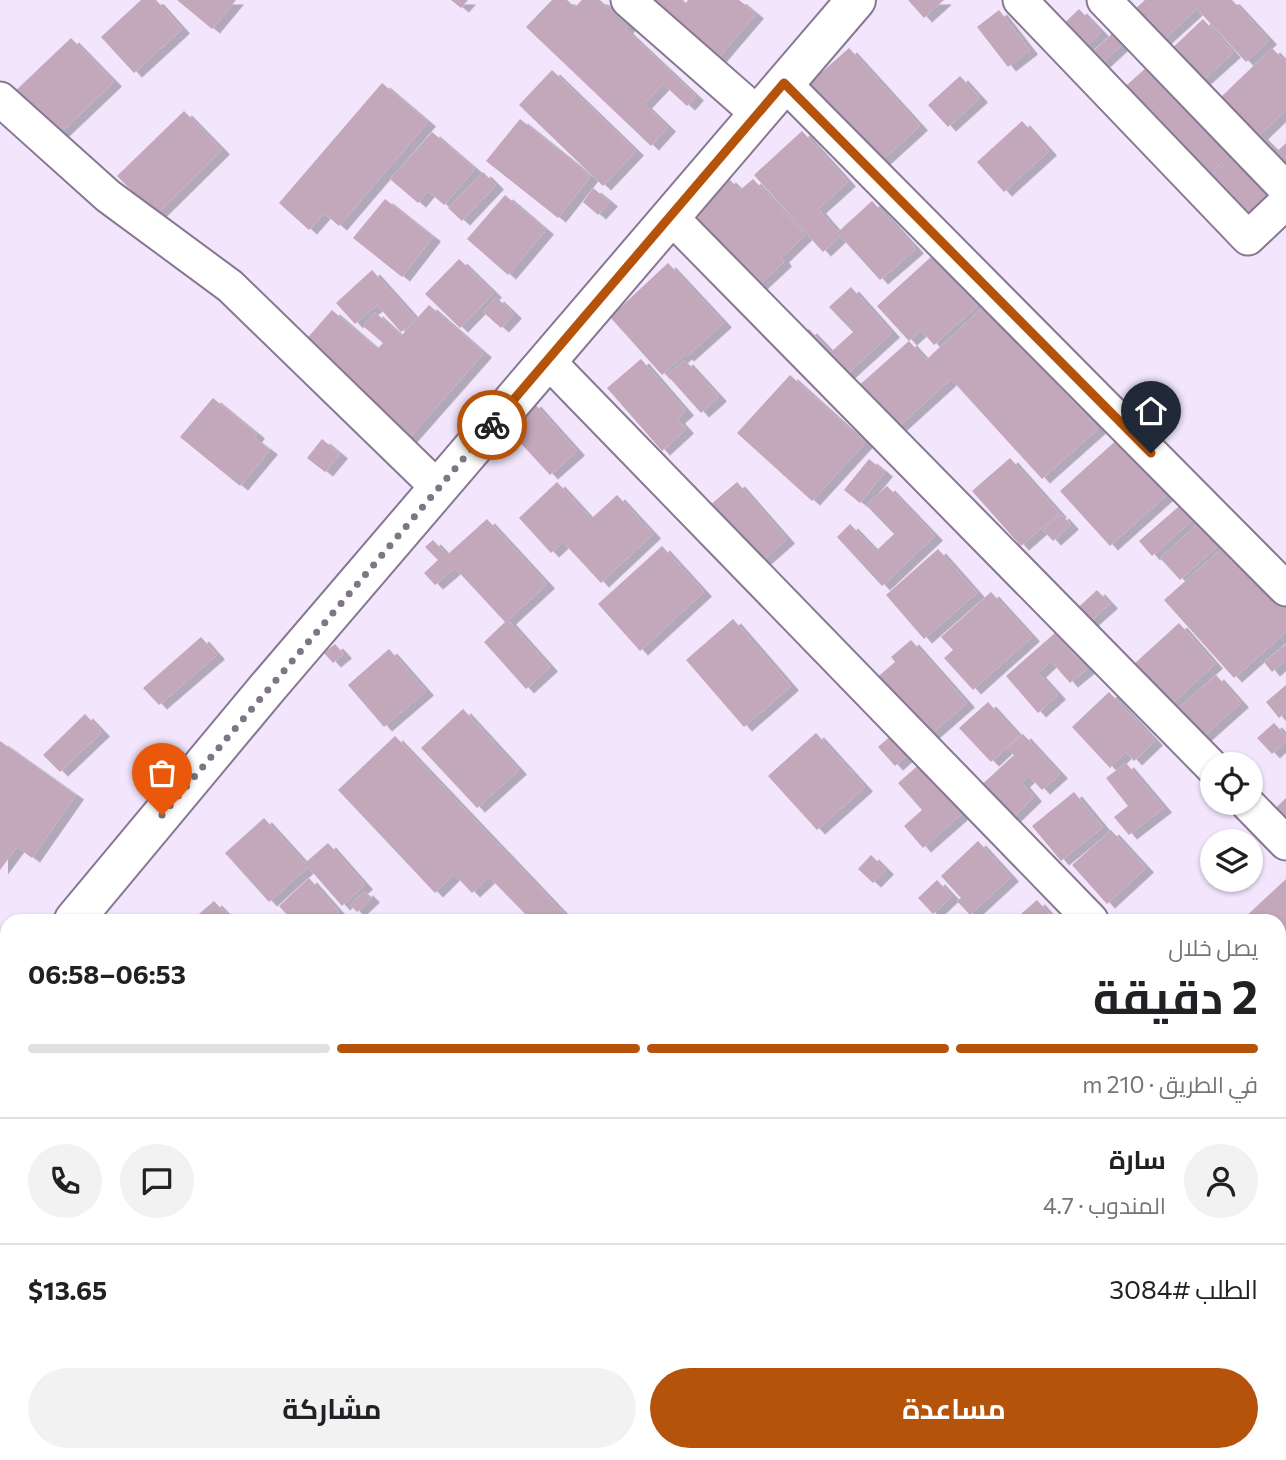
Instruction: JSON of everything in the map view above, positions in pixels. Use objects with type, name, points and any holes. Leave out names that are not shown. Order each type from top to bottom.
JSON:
[{"type":"street","points":[[628,0],[758,114]]},
{"type":"street","points":[[79,914],[438,488],[856,0]]},
{"type":"street","points":[[1020,0],[1248,238],[1286,202]]},
{"type":"street","points":[[1104,0],[1286,188]]},
{"type":"street","points":[[784,83],[1286,589]]},
{"type":"street","points":[[0,99],[108,196],[230,286],[438,488]]},
{"type":"street","points":[[670,216],[1200,755]]},
{"type":"street","points":[[548,360],[1085,914]]},
{"type":"street","points":[[1259,815],[1286,843]]},
{"type":"building","points":[[141,0],[156,0],[182,29],[134,73],[101,37]]},
{"type":"building","points":[[177,0],[236,0],[212,29]]},
{"type":"building","points":[[451,0],[468,0],[461,8]]},
{"type":"building","points":[[552,0],[567,0],[575,7],[582,0],[600,0],[628,26],[625,29],[696,96],[687,106],[663,84],[644,104],[668,127],[651,146],[526,27]]},
{"type":"building","points":[[653,0],[683,0],[686,3],[688,0],[739,0],[756,14],[714,63]]},
{"type":"building","points":[[908,0],[944,0],[924,18]]},
{"type":"building","points":[[1145,0],[1232,0],[1269,40],[1246,62],[1197,9],[1152,50],[1124,19]]},
{"type":"building","points":[[1079,9],[1101,32],[1067,63],[1046,41]]},
{"type":"building","points":[[999,10],[1030,50],[1008,67],[977,27]]},
{"type":"building","points":[[1203,19],[1233,53],[1194,88],[1165,55]]},
{"type":"building","points":[[1114,32],[1124,43],[1101,64],[1091,53]]},
{"type":"building","points":[[71,38],[114,82],[52,141],[10,96]]},
{"type":"building","points":[[849,48],[920,126],[875,167],[804,88]]},
{"type":"building","points":[[1272,48],[1286,62],[1286,110],[1260,135],[1275,150],[1263,161],[1243,140],[1253,131],[1221,97]]},
{"type":"building","points":[[1148,66],[1230,155],[1191,192],[1108,102]]},
{"type":"building","points":[[552,70],[636,151],[603,186],[519,105]]},
{"type":"building","points":[[960,76],[980,98],[948,127],[928,105]]},
{"type":"building","points":[[382,83],[428,122],[339,226],[324,213],[309,230],[279,203]]},
{"type":"building","points":[[184,111],[222,150],[156,215],[117,176]]},
{"type":"building","points":[[520,119],[591,176],[558,218],[486,161]]},
{"type":"building","points":[[1022,121],[1049,151],[1004,192],[977,162]]},
{"type":"building","points":[[802,131],[848,182],[818,209],[838,232],[872,201],[916,249],[880,280],[840,236],[823,252],[754,175]]},
{"type":"building","points":[[432,132],[475,169],[444,205],[428,191],[418,203],[390,179]]},
{"type":"building","points":[[1286,143],[1286,182],[1267,161]]},
{"type":"building","points":[[1236,154],[1276,199],[1233,237],[1193,192]]},
{"type":"building","points":[[483,172],[496,185],[462,221],[448,208]]},
{"type":"building","points":[[728,178],[740,190],[753,179],[805,235],[781,258],[784,262],[753,291],[671,231]]},
{"type":"building","points":[[593,188],[610,202],[598,215],[583,202]]},
{"type":"building","points":[[505,195],[546,230],[508,275],[467,239]]},
{"type":"building","points":[[385,199],[433,237],[402,277],[353,238]]},
{"type":"building","points":[[932,256],[977,306],[934,345],[921,330],[909,341],[877,306]]},
{"type":"building","points":[[459,259],[494,293],[460,328],[425,294]]},
{"type":"building","points":[[668,263],[724,323],[662,375],[610,317]]},
{"type":"building","points":[[372,270],[416,319],[401,332],[377,305],[355,324],[336,303]]},
{"type":"building","points":[[851,287],[892,333],[834,386],[794,342],[809,329],[831,352],[853,332],[829,307]]},
{"type":"building","points":[[496,297],[514,314],[501,328],[483,312]]},
{"type":"building","points":[[429,305],[484,353],[403,445],[296,351],[332,310],[377,349],[383,343],[363,326],[375,312],[401,336]]},
{"type":"building","points":[[985,305],[1098,429],[1042,479],[951,379],[885,439],[846,397],[909,341],[926,360]]},
{"type":"building","points":[[641,359],[686,411],[677,419],[686,429],[662,451],[607,388]]},
{"type":"building","points":[[685,360],[719,397],[701,413],[667,375]]},
{"type":"building","points":[[790,375],[865,443],[812,501],[737,433]]},
{"type":"building","points":[[213,398],[257,434],[254,438],[270,450],[240,486],[180,437]]},
{"type":"building","points":[[533,402],[577,451],[550,475],[505,426]]},
{"type":"building","points":[[1130,428],[1180,483],[1110,546],[1060,491]]},
{"type":"building","points":[[322,439],[340,454],[325,472],[307,458]]},
{"type":"building","points":[[1010,458],[1059,513],[1021,546],[972,491]]},
{"type":"building","points":[[869,459],[885,472],[860,503],[844,490]]},
{"type":"building","points":[[557,482],[591,519],[617,495],[653,534],[601,583],[563,542],[551,553],[519,518]]},
{"type":"building","points":[[737,482],[787,539],[743,578],[693,520]]},
{"type":"building","points":[[887,486],[935,536],[882,586],[837,537],[850,524],[876,551],[894,534],[866,505]]},
{"type":"building","points":[[1184,502],[1197,516],[1152,556],[1139,541]]},
{"type":"building","points":[[1061,514],[1071,525],[1053,541],[1043,530]]},
{"type":"building","points":[[487,519],[547,584],[508,620],[550,667],[526,689],[484,642],[505,622],[455,568],[435,585],[424,573],[438,560],[425,547],[433,540],[447,555]]},
{"type":"building","points":[[1202,520],[1222,542],[1180,580],[1160,558]]},
{"type":"building","points":[[1229,542],[1286,606],[1286,632],[1234,678],[1164,600]]},
{"type":"building","points":[[662,546],[704,592],[640,651],[598,604]]},
{"type":"building","points":[[938,549],[977,593],[924,639],[886,595]]},
{"type":"building","points":[[1097,590],[1110,604],[1081,630],[1069,616]]},
{"type":"building","points":[[991,592],[1032,637],[973,690],[944,658],[953,650],[941,637]]},
{"type":"building","points":[[733,619],[791,686],[744,727],[686,660]]},
{"type":"building","points":[[1179,623],[1215,664],[1153,721],[1133,665]]},
{"type":"building","points":[[1055,633],[1087,669],[1070,683],[1051,661],[1038,673],[1058,695],[1038,713],[1006,676]]},
{"type":"building","points":[[201,637],[217,655],[159,705],[143,688]]},
{"type":"building","points":[[911,640],[967,703],[895,766],[878,747],[893,734],[867,686],[895,662],[891,657]]},
{"type":"building","points":[[335,644],[344,654],[333,663],[324,653]]},
{"type":"building","points":[[1286,644],[1286,660],[1272,672],[1264,662]]},
{"type":"building","points":[[389,649],[426,691],[384,727],[348,685]]},
{"type":"building","points":[[1216,675],[1241,703],[1194,745],[1169,716]]},
{"type":"building","points":[[1286,685],[1286,712],[1279,718],[1266,702]]},
{"type":"building","points":[[1109,692],[1155,741],[1134,761],[1126,752],[1110,768],[1072,727]]},
{"type":"building","points":[[988,702],[1019,736],[991,762],[959,728]]},
{"type":"building","points":[[463,709],[519,770],[477,808],[421,748]]},
{"type":"building","points":[[85,714],[102,732],[60,772],[43,755]]},
{"type":"building","points":[[1274,723],[1286,736],[1286,741],[1272,754],[1257,738]]},
{"type":"building","points":[[816,733],[865,787],[817,830],[768,776]]},
{"type":"building","points":[[1023,734],[1060,774],[1042,790],[1029,776],[1022,783],[1034,797],[1007,823],[976,790],[1014,755],[1007,748]]},
{"type":"building","points":[[395,736],[564,914],[525,914],[489,877],[472,893],[454,874],[435,893],[338,790]]},
{"type":"building","points":[[0,741],[76,795],[32,858],[17,847],[0,870]]},
{"type":"building","points":[[921,763],[964,812],[923,848],[904,826],[922,810],[898,783]]},
{"type":"building","points":[[1126,763],[1164,808],[1129,835],[1114,817],[1128,806],[1106,778]]},
{"type":"building","points":[[1074,792],[1103,827],[1061,861],[1032,826]]},
{"type":"building","points":[[1286,798],[1286,853],[1263,829],[1258,825]]},
{"type":"building","points":[[264,818],[305,863],[328,843],[365,885],[342,906],[308,867],[269,902],[225,853]]},
{"type":"building","points":[[1111,830],[1146,868],[1107,904],[1072,865]]},
{"type":"building","points":[[978,841],[1011,877],[969,914],[957,901],[961,898],[941,876]]},
{"type":"building","points":[[871,855],[886,870],[873,883],[858,869]]},
{"type":"building","points":[[309,878],[339,912],[286,914],[279,906]]},
{"type":"building","points":[[1286,879],[1286,914],[1248,914]]},
{"type":"building","points":[[937,880],[952,896],[933,914],[918,898]]},
{"type":"building","points":[[365,891],[372,898],[357,912],[350,905]]},
{"type":"building","points":[[1037,900],[1049,914],[1021,914]]},
{"type":"building","points":[[214,901],[226,914],[199,914]]},
{"type":"way so far","points":[[162,815],[492,425]]},
{"type":"route","points":[[492,425],[784,83],[1151,453]]}]
